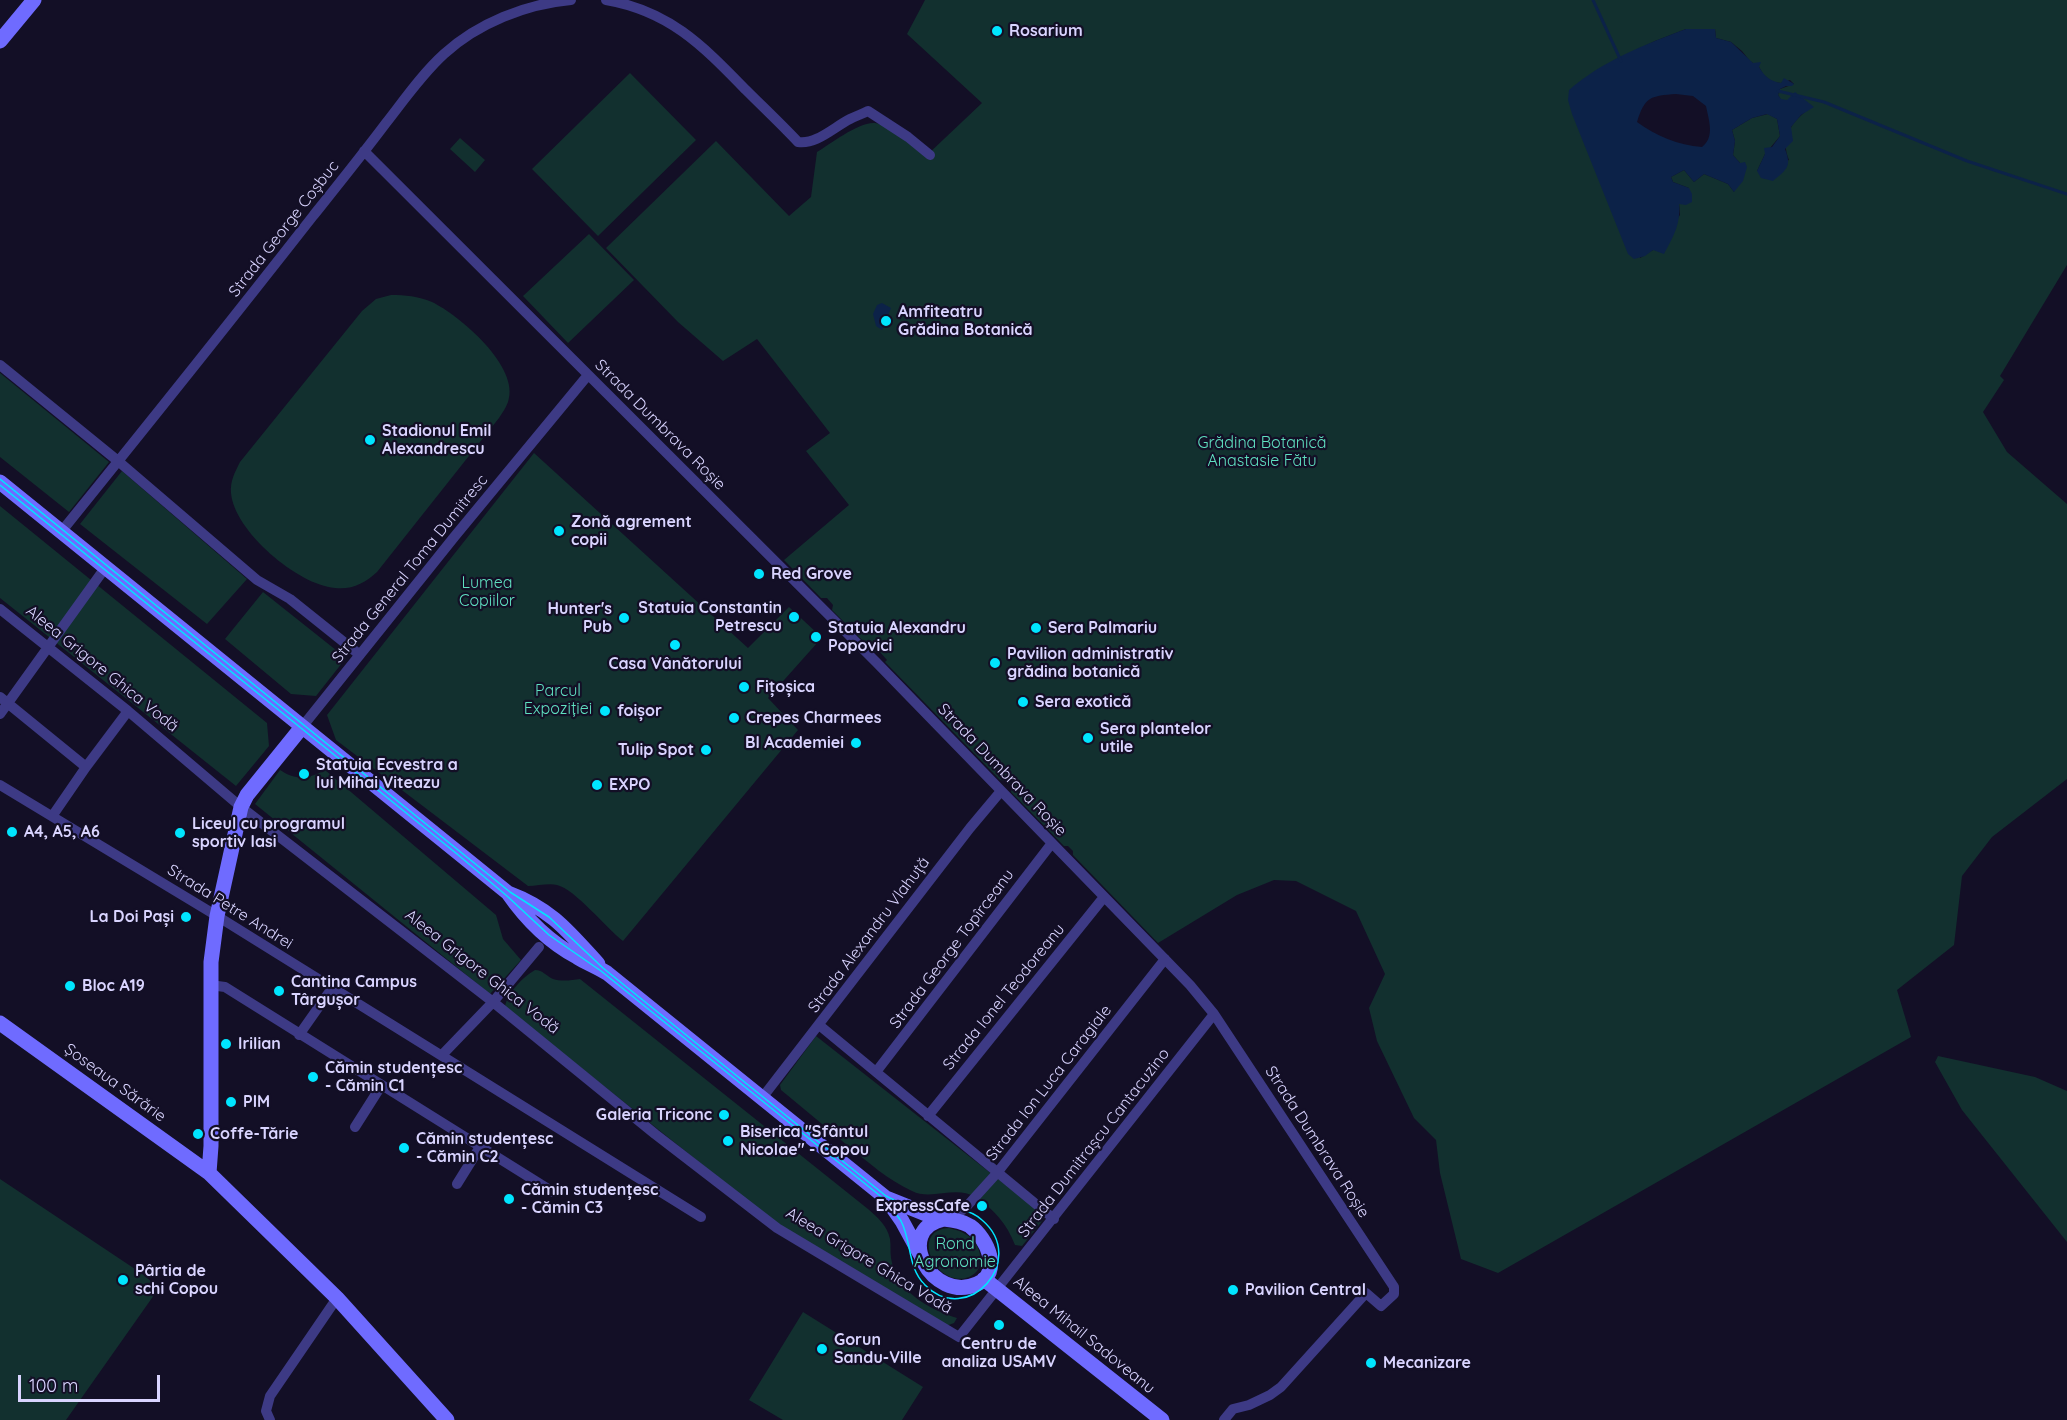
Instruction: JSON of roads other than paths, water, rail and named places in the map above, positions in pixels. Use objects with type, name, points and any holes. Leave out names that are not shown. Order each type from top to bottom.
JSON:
[{"type":"main road","points":[[0,41],[34,0]]},
{"type":"main road","name":"Aleea Grigore Ghica Vodă","points":[[0,482],[508,893],[534,926],[563,948],[607,973],[885,1198],[902,1221],[920,1254]]},
{"type":"main road","points":[[209,1173],[211,1146],[210,985],[217,916],[241,807],[247,795],[302,727]]},
{"type":"main road","name":"Șoseaua Sărărie","points":[[0,1023],[209,1173],[338,1298],[447,1420]]},
{"type":"main road","name":"Aleea Grigore Ghica Vodă","points":[[885,1198],[926,1214],[948,1219]]},
{"type":"main road","points":[[948,1219],[972,1227],[986,1243],[991,1265],[984,1279],[979,1283],[970,1286],[951,1286],[927,1270],[918,1244],[924,1231],[935,1221],[948,1219]]},
{"type":"main road","name":"Aleea Mihail Sadoveanu","points":[[984,1279],[1162,1420]]},
{"type":"street","name":"Strada George Coșbuc","points":[[61,532],[411,91],[444,54],[470,34],[519,11],[554,1],[571,0]]},
{"type":"street","points":[[606,0],[630,4],[656,15],[690,35],[798,142],[812,141],[849,119],[868,111],[908,137],[930,155]]},
{"type":"street","name":"Strada Dumbrava Roșie","points":[[364,151],[876,662],[1190,985],[1214,1014],[1394,1287],[1394,1294],[1381,1306],[1366,1293],[1281,1387],[1260,1400],[1233,1409],[1224,1420]]},
{"type":"street","points":[[0,365],[118,461],[257,580],[290,599],[360,655]]},
{"type":"street","name":"Strada General Toma Dumitresc","points":[[302,727],[454,536],[588,375]]},
{"type":"street","points":[[0,714],[4,700],[48,646],[105,568]]},
{"type":"street","name":"Aleea Grigore Ghica Vodă","points":[[0,609],[128,711],[241,807],[777,1228],[959,1337]]},
{"type":"street","points":[[4,700],[86,767]]},
{"type":"street","points":[[53,815],[128,711]]},
{"type":"street","name":"Strada Petre Andrei","points":[[0,785],[217,916],[701,1217]]},
{"type":"street","name":"Strada Alexandru Vlahuță","points":[[762,1098],[1001,791]]},
{"type":"street","name":"Strada George Topîrceanu","points":[[876,1072],[1052,843]]},
{"type":"street","name":"Strada Ionel Teodoreanu","points":[[928,1116],[1104,897]]},
{"type":"street","points":[[442,1055],[539,947]]},
{"type":"street","name":"Strada Ion Luca Caragiale","points":[[948,1219],[972,1201],[998,1173],[1165,959]]},
{"type":"street","points":[[210,985],[225,987],[553,1192]]},
{"type":"street","points":[[299,1035],[332,988]]},
{"type":"street","name":"Strada Dumitrașcu Cantacuzino","points":[[959,1337],[1214,1014]]},
{"type":"street","points":[[819,1025],[1054,1219]]},
{"type":"street","points":[[354,1127],[381,1086]]},
{"type":"street","points":[[456,1184],[480,1147]]},
{"type":"street","points":[[270,1420],[266,1411],[270,1396],[338,1298]]},
{"type":"water","points":[[1686,29],[1715,29],[1716,38],[1731,42],[1753,63],[1761,62],[1759,67],[1768,78],[1781,83],[1784,78],[1794,84],[1780,89],[1778,95],[1781,99],[1787,100],[1795,92],[1814,107],[1801,115],[1791,127],[1793,141],[1785,149],[1787,167],[1773,181],[1761,178],[1757,171],[1765,154],[1764,148],[1772,147],[1780,136],[1777,119],[1767,114],[1752,118],[1732,130],[1735,141],[1733,155],[1740,163],[1745,162],[1747,167],[1743,181],[1734,192],[1728,184],[1704,174],[1694,182],[1684,170],[1671,177],[1673,182],[1689,188],[1692,202],[1686,205],[1679,204],[1678,224],[1664,254],[1653,250],[1645,256],[1634,259],[1628,254],[1572,114],[1568,100],[1569,90],[1610,62],[1640,47]],"holes":[[[1676,94],[1693,96],[1706,106],[1710,134],[1702,147],[1668,139],[1637,122],[1643,107],[1650,99]]]},
{"type":"water","points":[[882,303],[891,308],[882,330],[876,326],[873,314],[877,305]]},
{"type":"waterway","points":[[1593,0],[1621,61]]},
{"type":"waterway","points":[[1778,91],[1824,102],[1967,161],[2067,194]]},
{"type":"tram line","points":[[0,479],[510,892],[549,917],[603,968],[886,1196],[909,1205],[958,1209],[982,1220],[995,1236],[999,1253],[996,1269],[987,1284],[974,1294],[958,1299],[941,1296],[925,1285],[915,1270],[901,1221],[884,1199],[601,971],[549,935],[457,854],[0,485]]},
{"type":"place","name":"Rosarium","points":[[997,31]]},
{"type":"place","name":"Amfiteatru Grădina Botanică","points":[[886,321]]},
{"type":"place","name":"Stadionul Emil Alexandrescu","points":[[370,440]]},
{"type":"place","name":"Zonă agrement copii","points":[[559,531]]},
{"type":"place","name":"Red Grove","points":[[759,574]]},
{"type":"place","name":"Statuia Constantin Petrescu","points":[[794,617]]},
{"type":"place","name":"Hunter's Pub","points":[[624,618]]},
{"type":"place","name":"Sera Palmariu","points":[[1036,628]]},
{"type":"place","name":"Statuia Alexandru Popovici","points":[[816,637]]},
{"type":"place","name":"Casa Vânătorului","points":[[675,645]]},
{"type":"place","name":"Pavilion administrativ grădina botanică","points":[[995,663]]},
{"type":"place","name":"Fițoșica","points":[[744,687]]},
{"type":"place","name":"Sera exotică","points":[[1023,702]]},
{"type":"place","name":"foișor","points":[[605,711]]},
{"type":"place","name":"Crepes Charmees","points":[[734,718]]},
{"type":"place","name":"Sera plantelor utile","points":[[1088,738]]},
{"type":"place","name":"Bl Academiei","points":[[856,743]]},
{"type":"place","name":"Tulip Spot","points":[[706,750]]},
{"type":"place","name":"Statuia Ecvestra a lui Mihai Viteazu","points":[[304,774]]},
{"type":"place","name":"EXPO","points":[[597,785]]},
{"type":"place","name":"A4, A5, A6","points":[[12,832]]},
{"type":"place","name":"Liceul cu programul sportiv Iasi","points":[[180,833]]},
{"type":"place","name":"La Doi Pași","points":[[186,917]]},
{"type":"place","name":"Bloc A19","points":[[70,986]]},
{"type":"place","name":"Cantina Campus Târgușor","points":[[279,991]]},
{"type":"place","name":"Irilian","points":[[226,1044]]},
{"type":"place","name":"Cămin studențesc - Cămin C1","points":[[313,1077]]},
{"type":"place","name":"PIM","points":[[231,1102]]},
{"type":"place","name":"Galeria Triconc","points":[[724,1115]]},
{"type":"place","name":"Coffe-Tărie","points":[[198,1134]]},
{"type":"place","name":"Biserica \"Sfântul Nicolae\" - Copou","points":[[728,1141]]},
{"type":"place","name":"Cămin studențesc - Cămin C2","points":[[404,1148]]},
{"type":"place","name":"Cămin studențesc - Cămin C3","points":[[509,1199]]},
{"type":"place","name":"ExpressCafe","points":[[982,1206]]},
{"type":"place","name":"Pârtia de schi Copou","points":[[123,1280]]},
{"type":"place","name":"Pavilion Central","points":[[1233,1290]]},
{"type":"place","name":"Centru de analiza USAMV","points":[[999,1325]]},
{"type":"place","name":"Gorun Sandu-Ville","points":[[822,1349]]},
{"type":"place","name":"Mecanizare","points":[[1371,1363]]},
{"type":"park label","name":"Grădina Botanică Anastasie Fătu","points":[[1262,452]]},
{"type":"park label","name":"Lumea Copiilor","points":[[487,592]]},
{"type":"park label","name":"Parcul Expoziției","points":[[558,700]]},
{"type":"park label","name":"Rond Agronomie","points":[[955,1253]]}]
